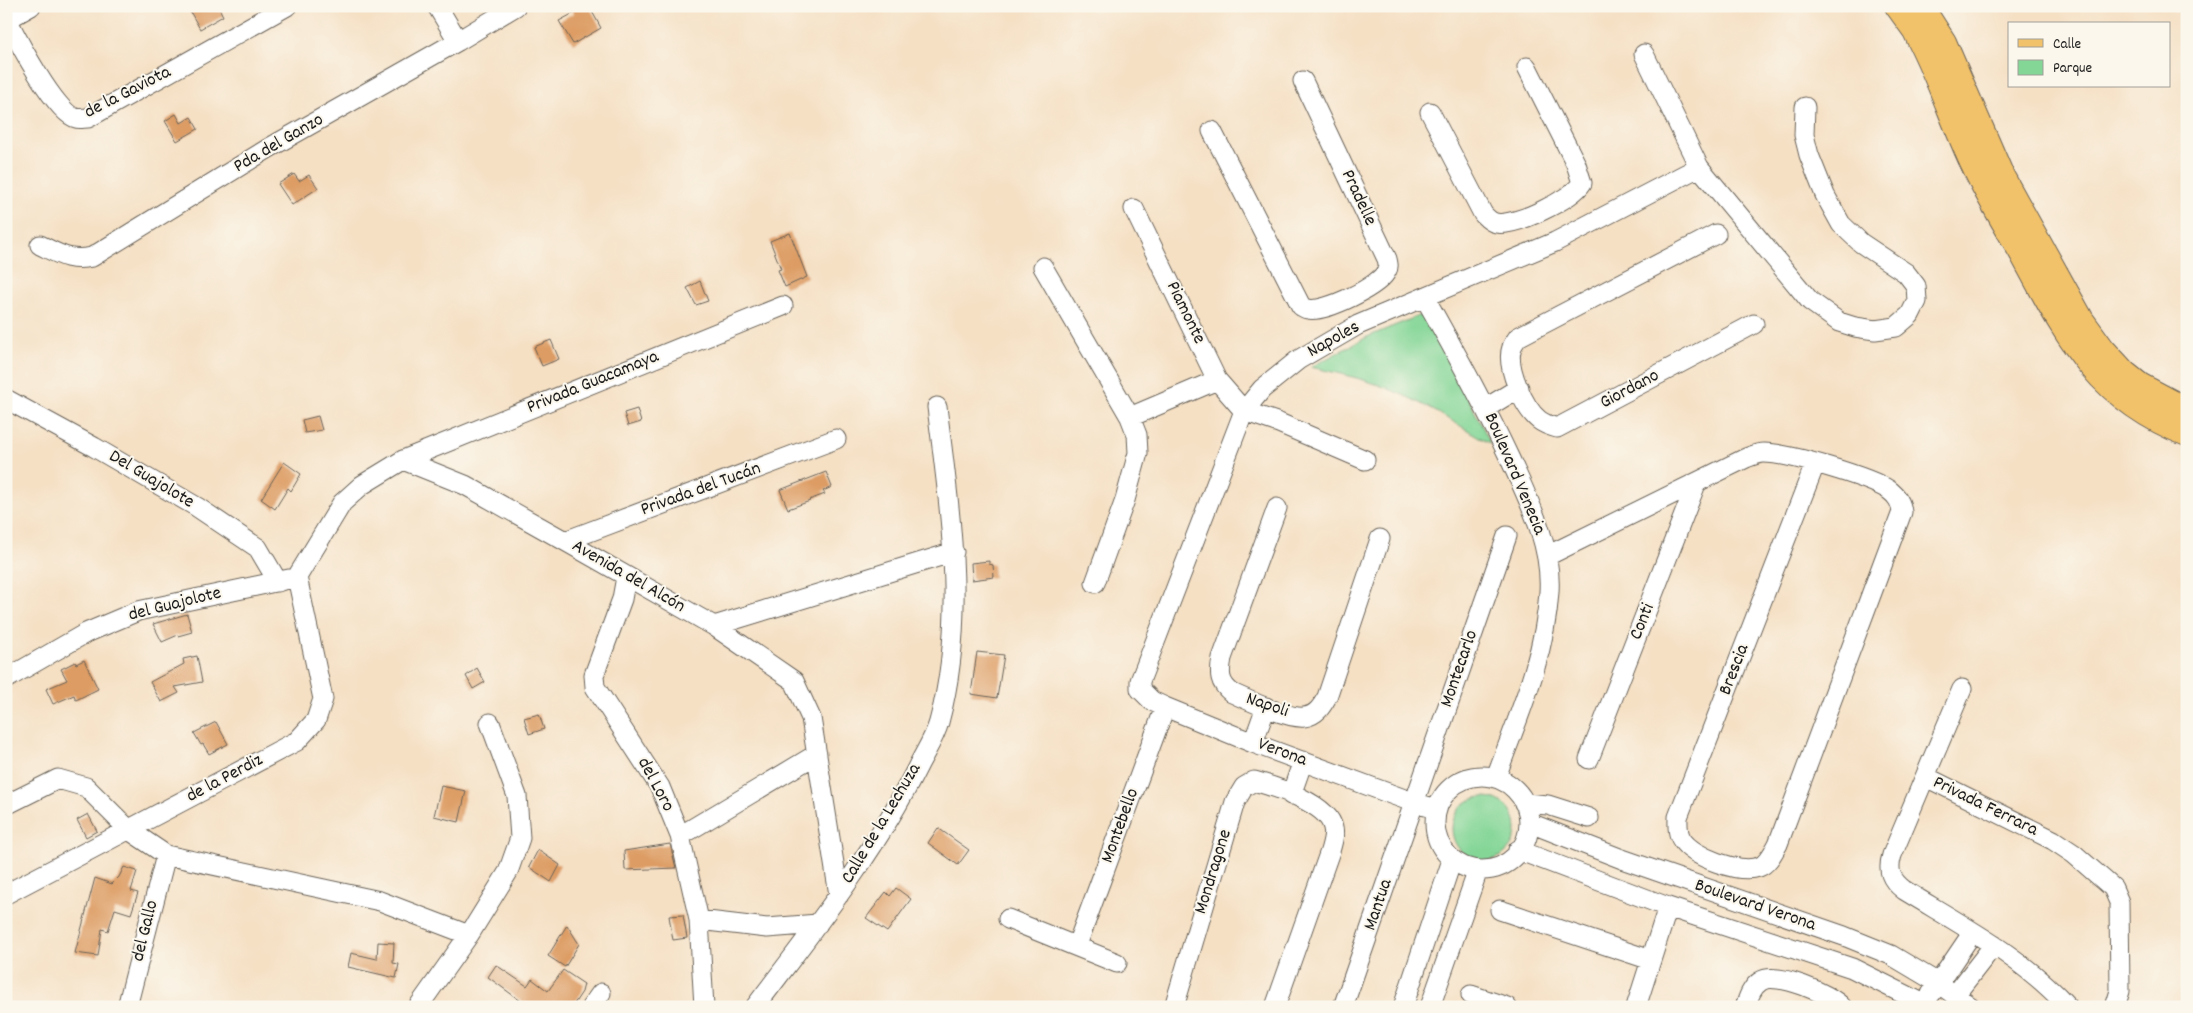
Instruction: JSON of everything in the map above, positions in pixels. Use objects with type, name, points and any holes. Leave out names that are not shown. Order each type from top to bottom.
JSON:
[{"type":"main road","points":[[1897,6],[1915,31],[1983,186],[2064,332],[2086,362],[2111,389],[2187,410]]},
{"type":"main road","points":[[1921,6],[1944,42],[2002,176],[2078,313],[2102,349],[2125,373],[2134,394],[2187,434]]},
{"type":"street","points":[[7,20],[31,6]]},
{"type":"street","name":"de la Gaviota","points":[[7,20],[30,63],[61,108],[75,118],[88,118],[287,6]]},
{"type":"street","points":[[437,6],[458,41]]},
{"type":"street","name":"Pda del Ganzo","points":[[40,245],[61,255],[78,260],[92,257],[269,148],[516,6]]},
{"type":"street","points":[[1644,54],[1699,167],[1810,301],[1839,322],[1855,327],[1875,330],[1896,327],[1910,315],[1917,301],[1916,286],[1906,273],[1861,243],[1841,224],[1825,195],[1809,155],[1804,135],[1805,108]]},
{"type":"street","points":[[1430,112],[1483,214],[1498,224],[1539,213],[1578,190],[1582,183],[1576,164],[1527,67]]},
{"type":"street","name":"Pradelle","points":[[1212,131],[1282,273],[1301,306],[1308,310],[1347,300],[1384,276],[1388,269],[1387,259],[1303,81]]},
{"type":"street","name":"Napoles","points":[[1140,681],[1244,411],[1262,389],[1298,360],[1358,325],[1555,242],[1699,167]]},
{"type":"street","name":"Piamonte","points":[[1134,209],[1217,380],[1244,411]]},
{"type":"street","points":[[1539,213],[1555,242]]},
{"type":"street","name":"Giordano","points":[[1716,234],[1518,337],[1512,346],[1510,356],[1512,372],[1531,412],[1538,420],[1557,428],[1754,324]]},
{"type":"street","points":[[1043,267],[1130,417],[1136,435],[1138,453],[1125,500],[1095,583]]},
{"type":"street","name":"Boulevard Venecia","points":[[1425,298],[1486,408],[1533,508],[1547,556],[1549,591],[1540,653],[1496,778]]},
{"type":"street","points":[[1347,300],[1358,325]]},
{"type":"street","name":"Privada Guacamaya","points":[[404,460],[783,306]]},
{"type":"street","points":[[1130,417],[1217,380]]},
{"type":"street","points":[[1486,408],[1519,388]]},
{"type":"street","name":"Del Guajolote","points":[[6,399],[94,447],[197,507],[258,548],[278,582]]},
{"type":"street","name":"Calle de la Lechuza","points":[[755,1007],[839,895],[904,795],[939,724],[953,651],[954,552],[937,407]]},
{"type":"street","points":[[1244,411],[1280,423],[1365,460]]},
{"type":"street","name":"Privada del Tucán","points":[[565,541],[836,440]]},
{"type":"street","points":[[1547,556],[1746,458],[1762,453],[1786,456],[1815,464]]},
{"type":"street","points":[[297,577],[342,503],[362,485],[404,460]]},
{"type":"street","name":"Avenida del Alcón","points":[[404,460],[465,485],[565,541],[714,626],[794,682],[811,718],[839,895]]},
{"type":"street","name":"Brescia","points":[[1815,464],[1875,483],[1889,490],[1901,504],[1902,512],[1771,857],[1761,867],[1747,869],[1715,862],[1690,849],[1679,835],[1678,817],[1815,464]]},
{"type":"street","name":"Conti","points":[[1589,759],[1696,484]]},
{"type":"street","name":"Napoli","points":[[1278,508],[1220,670],[1224,687],[1232,693],[1266,707],[1304,717],[1313,714],[1322,706],[1333,683],[1380,538]]},
{"type":"street","name":"Montecarlo","points":[[1415,803],[1506,536]]},
{"type":"street","points":[[714,626],[954,552]]},
{"type":"street","name":"del Guajolote","points":[[6,679],[86,633],[138,611],[297,577]]},
{"type":"street","name":"de la Perdiz","points":[[129,830],[297,741],[316,720],[323,699],[297,577]]},
{"type":"street","name":"del Loro","points":[[626,577],[622,598],[594,675],[595,687],[660,787],[680,836],[698,920],[704,1007]]},
{"type":"street","name":"Verona","points":[[1140,681],[1140,689],[1145,695],[1165,707],[1253,743],[1415,803],[1437,809]]},
{"type":"street","points":[[1926,777],[1962,689]]},
{"type":"street","name":"Montebello","points":[[1077,945],[1165,707]]},
{"type":"street","points":[[1253,743],[1266,707]]},
{"type":"street","points":[[418,1007],[469,935],[508,872],[520,838],[517,796],[490,723]]},
{"type":"street","points":[[680,836],[816,754]]},
{"type":"street","points":[[1275,1007],[1330,852],[1334,829],[1326,814],[1316,806],[1291,795],[1303,761]]},
{"type":"street","points":[[1483,776],[1496,778],[1514,788],[1524,803],[1530,823],[1526,839],[1513,857],[1503,865],[1491,869],[1478,870],[1452,860],[1440,845],[1435,827],[1437,809],[1444,795],[1454,784],[1468,778],[1483,776]]},
{"type":"street","name":"Privada Ferrara","points":[[2068,1007],[2039,979],[1994,945],[1895,884],[1888,867],[1926,777],[2053,840],[2074,854],[2113,888],[2119,902],[2120,991],[2115,1007]]},
{"type":"street","points":[[6,805],[58,779],[86,787],[129,830],[166,855],[380,901],[469,935]]},
{"type":"street","name":"Mondragone","points":[[1174,1007],[1239,793],[1249,783],[1254,781],[1291,795]]},
{"type":"street","name":"Mantua","points":[[1343,1007],[1415,803]]},
{"type":"street","points":[[1524,803],[1548,805],[1589,818]]},
{"type":"street","name":"Boulevard Verona","points":[[1530,823],[1707,889],[1844,936],[1891,955],[1938,983],[1971,1007]]},
{"type":"street","points":[[6,894],[129,830]]},
{"type":"street","name":"Boulevard Verona","points":[[1518,850],[1668,906],[1852,968],[1927,1005]]},
{"type":"street","name":"del Gallo","points":[[127,1007],[166,855]]},
{"type":"street","points":[[1403,1007],[1452,860]]},
{"type":"street","points":[[1707,889],[1715,862]]},
{"type":"street","points":[[1430,1007],[1478,870]]},
{"type":"street","points":[[1636,1007],[1668,906]]},
{"type":"street","points":[[1500,910],[1651,960]]},
{"type":"street","points":[[1008,919],[1077,945],[1117,963]]},
{"type":"street","points":[[698,920],[767,928],[818,924]]},
{"type":"street","points":[[1927,1005],[1938,983],[1973,932]]},
{"type":"street","points":[[1955,995],[1994,945]]},
{"type":"street","points":[[1805,987],[1813,956]]},
{"type":"street","points":[[1744,1007],[1752,991],[1761,980],[1779,979],[1822,992],[1838,1002],[1842,1007]]},
{"type":"street","points":[[1471,996],[1507,1007]]},
{"type":"green space","points":[[1423,314],[1428,318],[1491,444],[1428,407],[1395,391],[1354,377],[1311,367],[1367,337]]},
{"type":"green space","points":[[1484,797],[1502,803],[1510,811],[1516,829],[1510,847],[1502,855],[1484,861],[1466,855],[1458,847],[1452,829],[1458,811],[1466,803]]},
{"type":"building","points":[[187,6],[218,6],[223,16],[200,29]]},
{"type":"building","points":[[579,6],[589,6],[601,28],[573,44],[559,21],[574,13],[572,10]]},
{"type":"building","points":[[176,114],[181,123],[191,117],[198,129],[177,141],[165,121]]},
{"type":"building","points":[[294,174],[299,181],[309,175],[318,188],[292,205],[278,184]]},
{"type":"building","points":[[790,233],[807,277],[785,287],[778,270],[781,269],[770,241]]},
{"type":"building","points":[[700,281],[708,301],[696,305],[687,288]]},
{"type":"building","points":[[551,340],[559,359],[542,366],[534,347]]},
{"type":"building","points":[[637,409],[641,422],[628,426],[624,413]]},
{"type":"building","points":[[318,416],[322,430],[305,433],[302,420]]},
{"type":"building","points":[[284,462],[301,474],[291,491],[288,488],[275,509],[261,499]]},
{"type":"building","points":[[826,472],[832,487],[823,491],[825,494],[788,509],[780,490]]},
{"type":"building","points":[[989,561],[989,564],[993,565],[994,577],[972,580],[971,563]]},
{"type":"building","points":[[187,614],[192,632],[178,635],[162,642],[153,624]]},
{"type":"building","points":[[977,652],[1004,655],[997,698],[971,694]]},
{"type":"building","points":[[197,656],[202,682],[175,687],[179,693],[161,702],[150,682],[184,664],[183,659]]},
{"type":"building","points":[[84,660],[98,689],[76,700],[74,695],[53,704],[46,689],[67,680],[61,669]]},
{"type":"building","points":[[477,668],[485,682],[473,689],[466,676]]},
{"type":"building","points":[[539,714],[544,729],[529,734],[524,718]]},
{"type":"building","points":[[216,722],[228,744],[209,754],[194,733]]},
{"type":"building","points":[[441,786],[466,791],[459,822],[434,816]]},
{"type":"building","points":[[88,814],[97,831],[86,837],[77,820]]},
{"type":"building","points":[[938,828],[969,850],[958,865],[928,843]]},
{"type":"building","points":[[670,844],[676,868],[625,870],[624,851]]},
{"type":"building","points":[[538,850],[560,865],[551,882],[529,867]]},
{"type":"building","points":[[124,867],[137,871],[131,891],[138,893],[131,914],[115,909],[108,931],[102,929],[98,956],[75,953],[95,878],[112,884],[119,877]]},
{"type":"building","points":[[896,888],[911,899],[887,932],[866,918],[886,892],[890,896]]},
{"type":"building","points":[[683,915],[687,938],[673,940],[669,916]]},
{"type":"building","points":[[567,925],[579,944],[565,967],[548,956]]},
{"type":"building","points":[[378,942],[394,943],[393,963],[399,964],[396,978],[348,967],[351,953],[377,959]]},
{"type":"building","points":[[496,965],[527,986],[532,979],[548,991],[563,970],[584,984],[582,992],[572,1007],[529,1007],[488,977]]}]
